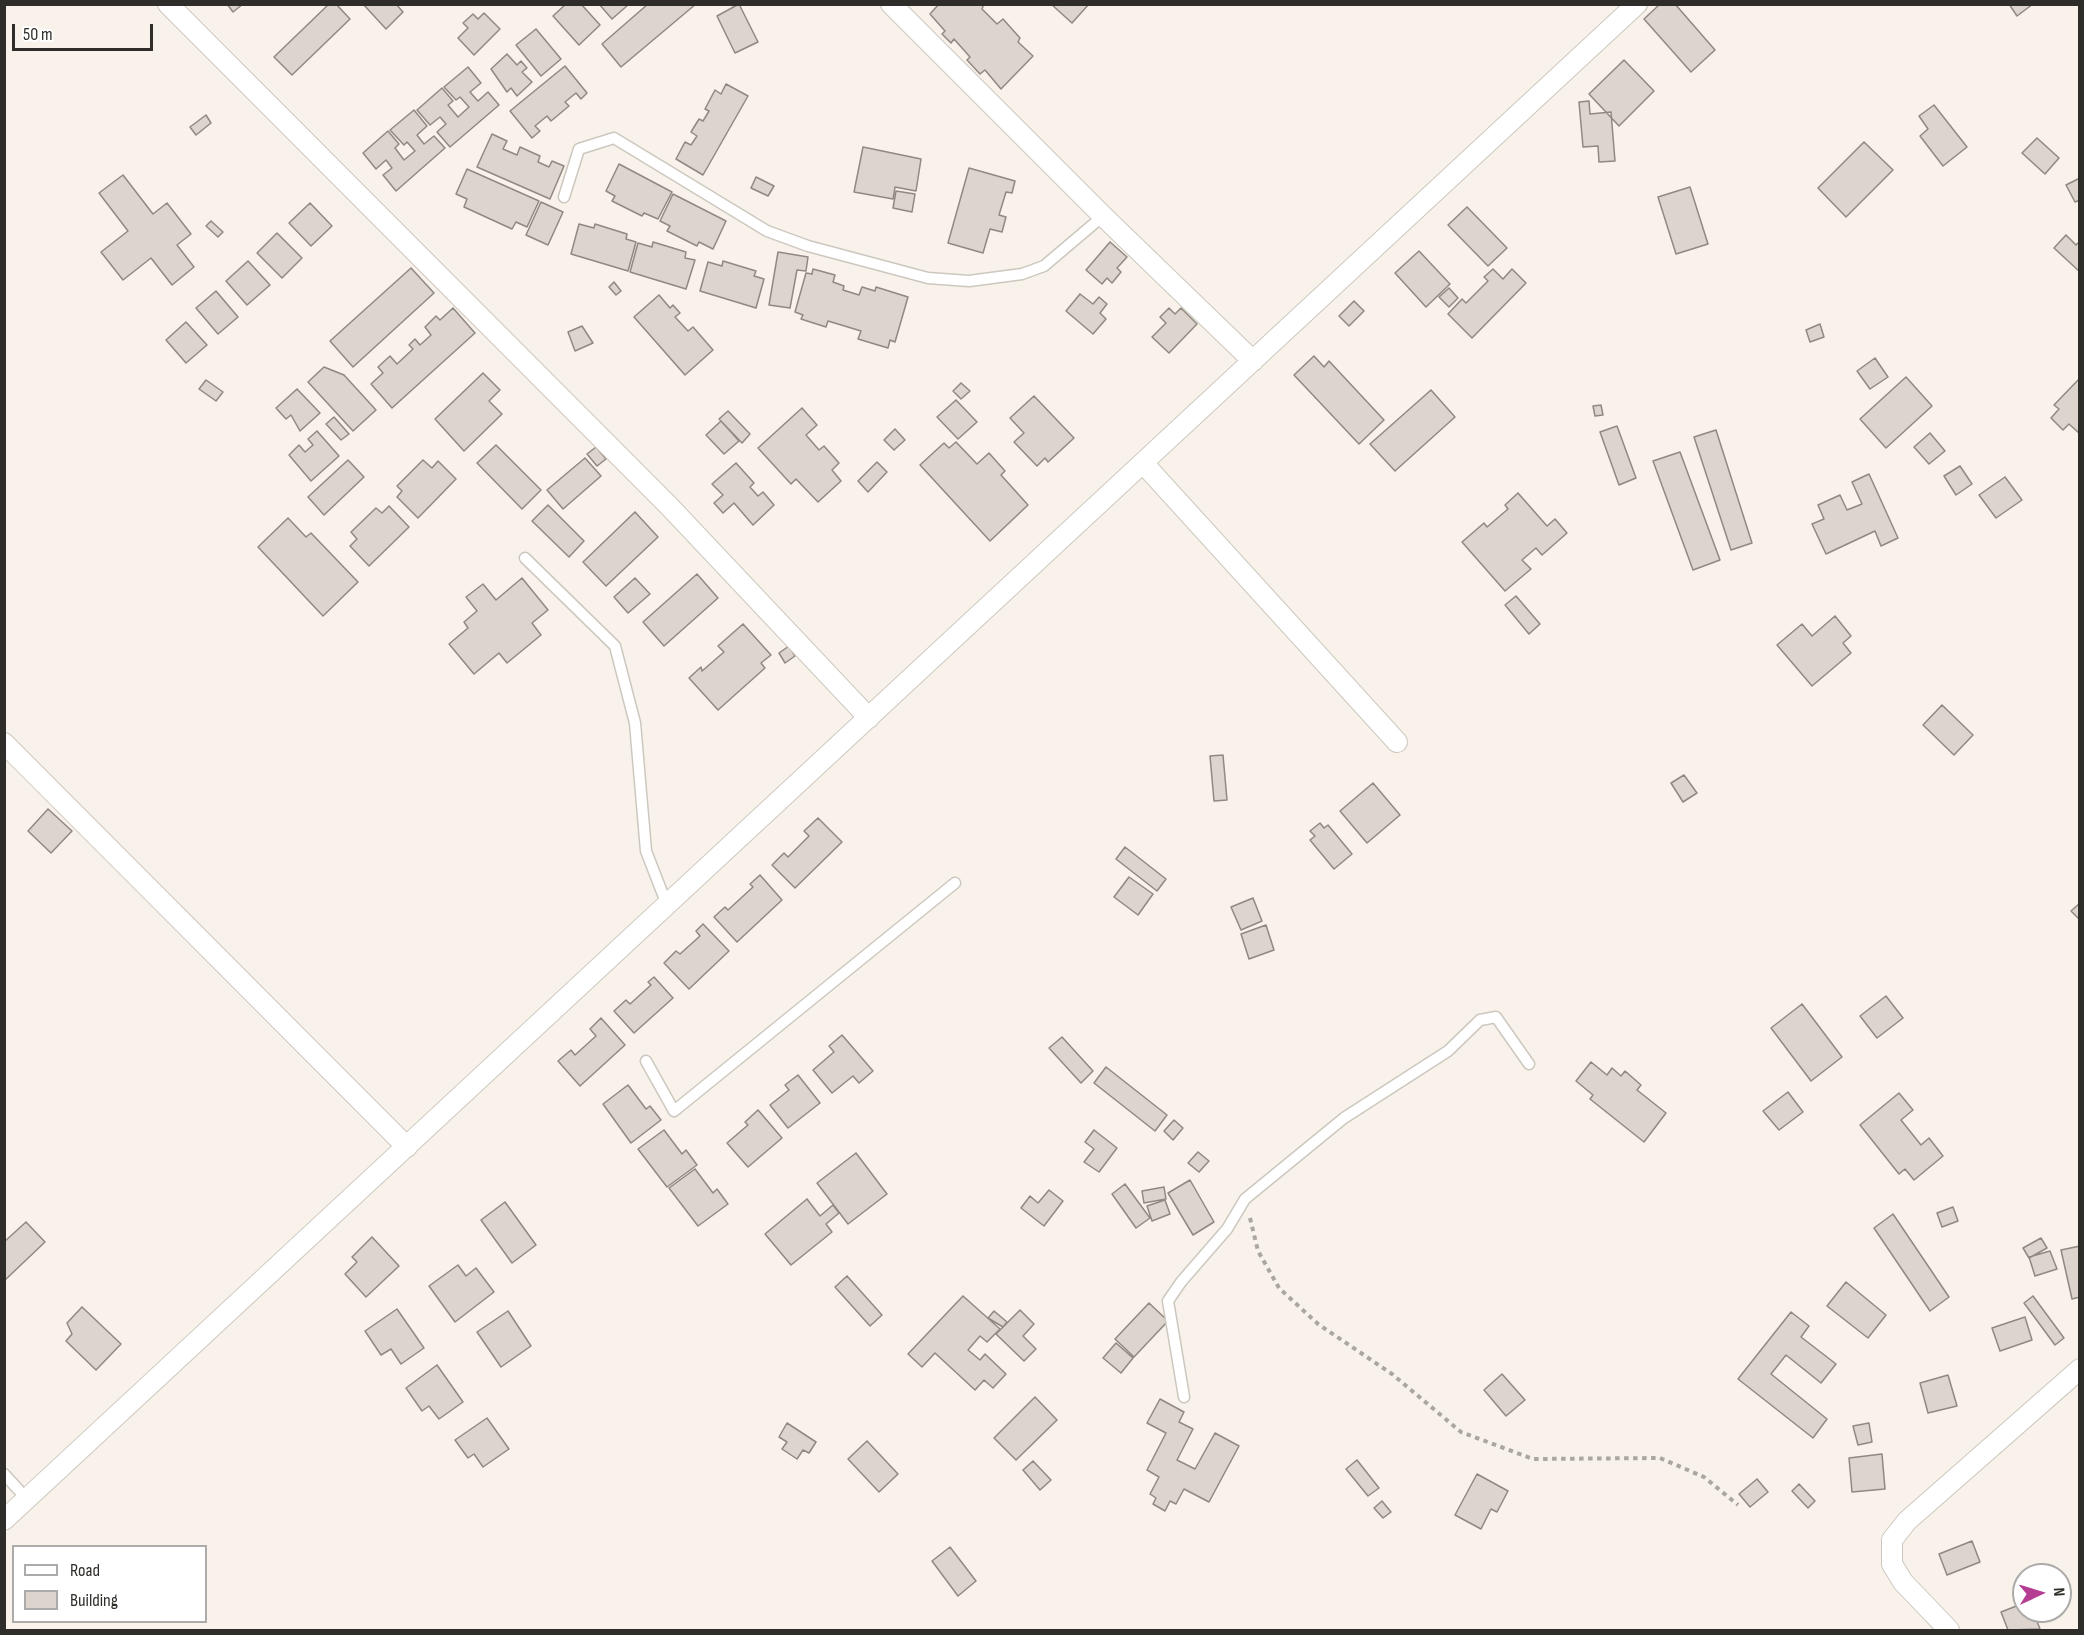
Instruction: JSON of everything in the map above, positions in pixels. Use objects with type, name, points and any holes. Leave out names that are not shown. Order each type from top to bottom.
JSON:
[{"type":"street","points":[[168,4],[669,506],[868,718]]},
{"type":"street","points":[[891,4],[1103,216],[1253,361]]},
{"type":"street","points":[[4,1520],[1637,4]]},
{"type":"street","points":[[1143,463],[1397,742]]},
{"type":"street","points":[[4,743],[407,1147]]},
{"type":"street","points":[[1949,1630],[1903,1582],[1892,1564],[1892,1540],[1907,1521],[2079,1369]]},
{"type":"lane","points":[[564,197],[579,149],[614,138],[767,231],[808,246],[928,278],[969,281],[1022,274],[1044,266],[1103,216]]},
{"type":"lane","points":[[525,558],[615,646],[635,723],[646,851],[667,905]]},
{"type":"lane","points":[[646,1061],[674,1111],[955,883]]},
{"type":"lane","points":[[1184,1397],[1168,1301],[1181,1282],[1227,1229],[1245,1199],[1344,1118],[1448,1051],[1480,1020],[1496,1017],[1529,1064]]},
{"type":"lane","points":[[4,1474],[27,1499]]},
{"type":"path","points":[[1245,1199],[1258,1251],[1279,1288],[1317,1324],[1392,1374],[1461,1432],[1533,1459],[1660,1458],[1704,1477],[1738,1505]]},
{"type":"building","points":[[227,4],[243,4],[233,12]]},
{"type":"building","points":[[329,4],[336,4],[350,19],[292,75],[274,57]]},
{"type":"building","points":[[363,4],[396,4],[403,12],[386,29]]},
{"type":"building","points":[[566,4],[581,4],[600,25],[579,45],[553,16]]},
{"type":"building","points":[[599,4],[628,4],[628,5],[612,19]]},
{"type":"building","points":[[648,4],[696,4],[621,67],[602,44]]},
{"type":"building","points":[[739,4],[758,42],[735,53],[717,16]]},
{"type":"building","points":[[939,4],[984,4],[982,9],[997,24],[1003,19],[1020,38],[1018,42],[1033,56],[1001,89],[985,70],[980,74],[967,60],[970,57],[954,39],[951,43],[942,34],[945,31],[930,14]]},
{"type":"building","points":[[1051,4],[1089,4],[1072,23]]},
{"type":"building","points":[[1660,4],[1675,4],[1715,50],[1691,72],[1644,19]]},
{"type":"building","points":[[2009,4],[2033,4],[2017,16]]},
{"type":"building","points":[[484,13],[500,29],[474,55],[458,38],[468,28],[463,23],[473,14],[478,19]]},
{"type":"building","points":[[536,29],[561,59],[541,76],[516,45]]},
{"type":"building","points":[[507,54],[517,65],[521,61],[527,68],[522,72],[532,82],[517,96],[511,88],[507,92],[491,69]]},
{"type":"building","points":[[1624,60],[1654,91],[1619,126],[1589,94]]},
{"type":"building","points":[[565,66],[587,93],[581,99],[576,93],[565,102],[569,106],[551,121],[547,116],[535,126],[540,131],[532,138],[510,111]]},
{"type":"building","points":[[468,67],[481,83],[470,92],[478,101],[488,92],[499,105],[450,147],[437,132],[446,124],[440,117],[430,125],[417,110],[442,88],[453,101],[448,105],[458,117],[469,107],[460,97],[456,100],[444,87]]},
{"type":"building","points":[[726,84],[748,96],[703,175],[676,159],[685,142],[691,145],[697,136],[691,132],[699,119],[703,121],[709,111],[705,109],[715,90],[721,94]]},
{"type":"building","points":[[1589,101],[1590,114],[1611,112],[1615,161],[1599,162],[1598,146],[1583,147],[1579,102]]},
{"type":"building","points":[[1934,105],[1967,147],[1943,166],[1920,136],[1928,129],[1919,116]]},
{"type":"building","points":[[414,110],[427,126],[417,135],[424,144],[434,136],[445,148],[396,191],[383,175],[392,168],[386,160],[376,169],[363,153],[388,131],[399,144],[395,148],[404,160],[415,151],[407,142],[404,145],[390,130]]},
{"type":"building","points":[[206,115],[211,123],[196,135],[190,127]]},
{"type":"building","points":[[492,134],[507,141],[503,149],[517,155],[520,147],[540,156],[538,162],[549,167],[552,161],[564,166],[550,199],[477,167]]},
{"type":"building","points":[[2037,138],[2059,158],[2045,174],[2022,153]]},
{"type":"building","points":[[1864,142],[1893,170],[1846,217],[1818,188]]},
{"type":"building","points":[[863,147],[921,159],[916,191],[895,187],[893,199],[854,192]]},
{"type":"building","points":[[619,164],[672,192],[658,219],[644,213],[642,216],[612,201],[615,196],[606,191]]},
{"type":"building","points":[[969,168],[1015,181],[1012,193],[1006,192],[999,215],[1006,217],[1002,232],[990,229],[983,253],[948,243]]},
{"type":"building","points":[[467,169],[539,201],[527,227],[516,222],[512,229],[464,207],[467,199],[456,194]]},
{"type":"building","points":[[123,175],[153,214],[167,203],[191,234],[177,245],[194,267],[172,285],[151,258],[123,280],[101,252],[128,231],[99,193]]},
{"type":"building","points":[[756,177],[774,186],[768,196],[751,188]]},
{"type":"building","points":[[2080,178],[2080,200],[2075,202],[2066,185]]},
{"type":"building","points":[[1690,187],[1708,244],[1676,254],[1658,197]]},
{"type":"building","points":[[896,191],[915,194],[912,212],[893,208]]},
{"type":"building","points":[[673,194],[726,221],[713,249],[699,242],[697,246],[667,231],[670,226],[660,221]]},
{"type":"building","points":[[541,202],[563,212],[548,245],[526,235]]},
{"type":"building","points":[[310,203],[332,226],[311,246],[289,223]]},
{"type":"building","points":[[1467,207],[1507,248],[1488,266],[1448,225]]},
{"type":"building","points":[[211,221],[223,232],[218,237],[206,226]]},
{"type":"building","points":[[579,224],[594,228],[595,224],[627,234],[626,239],[636,242],[628,271],[571,254]]},
{"type":"building","points":[[277,233],[302,258],[282,278],[257,253]]},
{"type":"building","points":[[2066,235],[2076,245],[2080,241],[2080,272],[2054,248]]},
{"type":"building","points":[[653,242],[686,252],[685,258],[695,260],[686,289],[630,272],[638,243],[652,247]]},
{"type":"building","points":[[1110,242],[1127,257],[1117,268],[1121,272],[1112,283],[1107,278],[1102,284],[1086,270]]},
{"type":"building","points":[[1419,251],[1450,284],[1426,307],[1395,273]]},
{"type":"building","points":[[778,252],[808,257],[806,271],[797,270],[790,308],[769,305]]},
{"type":"building","points":[[248,261],[270,285],[247,305],[226,281]]},
{"type":"building","points":[[723,261],[756,271],[754,276],[764,279],[756,308],[700,291],[708,262],[722,266]]},
{"type":"building","points":[[411,268],[434,293],[353,367],[330,341]]},
{"type":"building","points":[[813,269],[835,275],[833,282],[844,286],[843,290],[859,295],[862,287],[875,291],[876,287],[908,297],[895,342],[890,340],[888,348],[858,339],[861,331],[828,321],[826,327],[801,319],[803,315],[795,312],[806,273],[812,274]]},
{"type":"building","points":[[1493,269],[1503,279],[1512,269],[1526,283],[1472,338],[1448,314],[1462,299],[1466,303],[1488,281],[1484,277]]},
{"type":"building","points":[[614,282],[621,291],[616,295],[609,287]]},
{"type":"building","points":[[1449,288],[1458,298],[1449,307],[1439,297]]},
{"type":"building","points":[[216,291],[238,317],[218,334],[196,308]]},
{"type":"building","points":[[1080,294],[1093,304],[1099,297],[1107,304],[1100,313],[1106,319],[1093,334],[1066,311]]},
{"type":"building","points":[[659,295],[670,308],[673,305],[680,313],[675,317],[688,331],[693,327],[713,350],[685,375],[634,317]]},
{"type":"building","points":[[1354,301],[1364,311],[1349,326],[1339,316]]},
{"type":"building","points":[[453,308],[475,333],[392,408],[371,384],[383,373],[378,367],[390,356],[397,364],[413,349],[409,345],[415,339],[420,345],[431,335],[425,327],[436,316],[440,320]]},
{"type":"building","points":[[1169,308],[1175,314],[1181,308],[1197,324],[1169,353],[1152,337],[1166,323],[1160,317]]},
{"type":"building","points":[[186,322],[207,345],[186,363],[166,340]]},
{"type":"building","points":[[1820,324],[1824,337],[1810,342],[1806,330]]},
{"type":"building","points":[[582,326],[593,343],[575,351],[568,332]]},
{"type":"building","points":[[1314,356],[1324,367],[1329,361],[1384,420],[1359,444],[1294,375]]},
{"type":"building","points":[[1875,358],[1888,377],[1870,389],[1857,371]]},
{"type":"building","points":[[324,367],[344,375],[376,410],[353,431],[308,382]]},
{"type":"building","points":[[483,373],[500,390],[489,401],[502,414],[464,451],[435,419]]},
{"type":"building","points":[[1906,377],[1932,406],[1886,448],[1860,419]]},
{"type":"building","points":[[2080,378],[2080,434],[2069,424],[2063,430],[2051,418],[2059,409],[2054,405]]},
{"type":"building","points":[[206,380],[223,392],[216,401],[199,389]]},
{"type":"building","points":[[961,383],[970,391],[961,399],[953,391]]},
{"type":"building","points":[[297,389],[320,413],[300,431],[291,415],[286,419],[276,408]]},
{"type":"building","points":[[1431,390],[1455,417],[1395,471],[1370,444]]},
{"type":"building","points":[[1034,396],[1074,438],[1048,462],[1045,458],[1037,466],[1014,442],[1024,433],[1010,418]]},
{"type":"building","points":[[956,400],[977,422],[958,439],[937,417]]},
{"type":"building","points":[[1601,405],[1603,415],[1595,416],[1593,406]]},
{"type":"building","points":[[802,408],[817,425],[806,435],[819,450],[824,446],[839,463],[832,470],[841,481],[818,502],[796,479],[791,484],[758,448]]},
{"type":"building","points":[[728,411],[750,434],[742,443],[719,419]]},
{"type":"building","points":[[334,417],[349,434],[341,440],[326,424]]},
{"type":"building","points":[[721,421],[739,441],[724,454],[706,435]]},
{"type":"building","points":[[1617,426],[1636,478],[1619,485],[1600,432]]},
{"type":"building","points":[[895,429],[905,440],[894,450],[884,440]]},
{"type":"building","points":[[1716,430],[1752,543],[1731,550],[1694,437]]},
{"type":"building","points":[[317,431],[339,456],[311,481],[289,455],[299,445],[305,452],[313,445],[308,439]]},
{"type":"building","points":[[1930,433],[1945,451],[1929,464],[1914,447]]},
{"type":"building","points":[[956,442],[977,464],[989,453],[1005,471],[1001,475],[1028,505],[990,541],[920,465],[944,443],[949,448]]},
{"type":"building","points":[[496,445],[541,490],[522,509],[477,463]]},
{"type":"building","points":[[596,447],[606,459],[597,466],[587,454]]},
{"type":"building","points":[[1680,452],[1720,560],[1693,570],[1653,461]]},
{"type":"building","points":[[585,458],[601,476],[563,509],[547,490]]},
{"type":"building","points":[[348,460],[364,477],[324,515],[308,497]]},
{"type":"building","points":[[423,460],[432,468],[438,461],[456,479],[418,518],[397,497],[402,491],[397,486]]},
{"type":"building","points":[[877,462],[887,472],[868,492],[858,481]]},
{"type":"building","points":[[736,463],[754,483],[750,487],[758,496],[763,492],[774,505],[753,525],[734,503],[723,513],[714,503],[723,495],[712,484]]},
{"type":"building","points":[[1960,466],[1972,484],[1956,495],[1944,476]]},
{"type":"building","points":[[1869,474],[1898,538],[1881,546],[1875,531],[1826,554],[1812,524],[1824,519],[1818,505],[1840,495],[1847,510],[1862,504],[1852,482]]},
{"type":"building","points":[[2005,477],[2022,500],[1996,518],[1979,495]]},
{"type":"building","points":[[1518,493],[1547,526],[1555,519],[1567,533],[1542,555],[1536,548],[1522,560],[1531,569],[1505,591],[1462,542],[1484,523],[1487,527],[1508,509],[1505,505]]},
{"type":"building","points":[[548,505],[584,541],[569,557],[532,521]]},
{"type":"building","points":[[389,506],[409,527],[369,566],[350,546],[357,539],[351,532],[376,508],[382,513]]},
{"type":"building","points":[[635,512],[658,537],[606,586],[583,562]]},
{"type":"building","points":[[288,518],[306,537],[311,533],[358,582],[323,616],[258,547]]},
{"type":"building","points":[[697,574],[718,598],[664,646],[643,622]]},
{"type":"building","points":[[522,578],[548,610],[532,623],[541,635],[507,663],[499,653],[474,674],[449,644],[468,628],[464,622],[477,611],[466,597],[483,584],[496,600]]},
{"type":"building","points":[[635,578],[650,594],[628,613],[614,597]]},
{"type":"building","points":[[1516,596],[1540,624],[1529,634],[1505,605]]},
{"type":"building","points":[[1835,616],[1851,636],[1843,643],[1851,653],[1812,686],[1777,645],[1802,624],[1812,636]]},
{"type":"building","points":[[743,624],[771,655],[761,663],[765,668],[718,710],[689,678],[701,667],[702,671],[724,652],[718,646]]},
{"type":"building","points":[[789,646],[795,656],[785,663],[779,653]]},
{"type":"building","points":[[1942,705],[1973,735],[1954,755],[1923,725]]},
{"type":"building","points":[[1223,755],[1227,800],[1214,801],[1210,756]]},
{"type":"building","points":[[1684,775],[1697,793],[1683,802],[1671,783]]},
{"type":"building","points":[[1373,783],[1400,815],[1367,843],[1340,811]]},
{"type":"building","points":[[48,809],[72,831],[51,853],[28,831]]},
{"type":"building","points":[[818,818],[842,842],[795,888],[772,865],[784,853],[788,857],[809,836],[804,831]]},
{"type":"building","points":[[1320,823],[1324,828],[1328,825],[1352,854],[1334,869],[1310,840],[1315,836],[1310,831]]},
{"type":"building","points":[[1125,847],[1166,879],[1157,891],[1116,859]]},
{"type":"building","points":[[760,875],[782,900],[737,942],[714,917],[725,907],[728,910],[753,887],[750,884]]},
{"type":"building","points":[[1129,877],[1153,894],[1138,915],[1114,897]]},
{"type":"building","points":[[1253,898],[1262,921],[1241,930],[1231,907]]},
{"type":"building","points":[[2080,903],[2080,920],[2071,911]]},
{"type":"building","points":[[703,924],[729,951],[689,989],[664,963],[676,951],[680,954],[700,936],[696,931]]},
{"type":"building","points":[[1266,925],[1274,950],[1249,959],[1241,934]]},
{"type":"building","points":[[654,977],[673,998],[634,1033],[614,1011],[626,1000],[630,1004],[651,985],[648,982]]},
{"type":"building","points":[[1886,996],[1903,1018],[1877,1038],[1860,1016]]},
{"type":"building","points":[[1802,1004],[1842,1057],[1811,1081],[1771,1028]]},
{"type":"building","points":[[601,1018],[625,1045],[580,1086],[558,1061],[571,1050],[575,1055],[596,1036],[590,1029]]},
{"type":"building","points":[[842,1035],[873,1071],[859,1083],[853,1076],[832,1093],[813,1070],[834,1052],[829,1046]]},
{"type":"building","points":[[1062,1037],[1093,1071],[1081,1083],[1049,1048]]},
{"type":"building","points":[[1591,1062],[1607,1075],[1612,1068],[1621,1076],[1625,1071],[1641,1085],[1637,1090],[1666,1113],[1644,1142],[1590,1099],[1593,1095],[1576,1081]]},
{"type":"building","points":[[1106,1067],[1167,1115],[1155,1131],[1094,1083]]},
{"type":"building","points":[[798,1075],[820,1103],[788,1128],[770,1105],[789,1090],[785,1085]]},
{"type":"building","points":[[628,1085],[646,1109],[650,1106],[661,1120],[631,1143],[603,1104]]},
{"type":"building","points":[[1788,1092],[1803,1112],[1779,1130],[1763,1111]]},
{"type":"building","points":[[1899,1093],[1913,1110],[1901,1120],[1921,1145],[1929,1138],[1943,1156],[1914,1180],[1905,1169],[1899,1174],[1860,1125]]},
{"type":"building","points":[[758,1110],[782,1138],[748,1167],[727,1143],[748,1125],[745,1122]]},
{"type":"building","points":[[1174,1120],[1183,1128],[1173,1140],[1164,1131]]},
{"type":"building","points":[[664,1130],[682,1154],[686,1150],[697,1165],[667,1187],[638,1149]]},
{"type":"building","points":[[1094,1130],[1117,1148],[1099,1172],[1084,1162],[1094,1149],[1085,1142]]},
{"type":"building","points":[[1198,1152],[1209,1161],[1199,1172],[1188,1163]]},
{"type":"building","points":[[856,1153],[887,1194],[848,1224],[817,1183]]},
{"type":"building","points":[[695,1169],[713,1193],[717,1189],[728,1204],[698,1226],[669,1188]]},
{"type":"building","points":[[1190,1180],[1214,1222],[1193,1235],[1168,1193]]},
{"type":"building","points":[[1125,1184],[1150,1218],[1136,1228],[1112,1194]]},
{"type":"building","points":[[1164,1187],[1166,1199],[1144,1203],[1142,1191]]},
{"type":"building","points":[[1049,1190],[1063,1201],[1044,1226],[1021,1208],[1030,1196],[1038,1203]]},
{"type":"building","points":[[807,1199],[820,1216],[833,1205],[839,1213],[826,1224],[832,1232],[791,1265],[765,1234]]},
{"type":"building","points":[[1165,1200],[1170,1214],[1152,1221],[1147,1206]]},
{"type":"building","points":[[505,1202],[536,1245],[512,1263],[481,1220]]},
{"type":"building","points":[[1953,1207],[1958,1221],[1942,1227],[1937,1213]]},
{"type":"building","points":[[1893,1214],[1949,1297],[1930,1311],[1874,1228]]},
{"type":"building","points":[[26,1222],[45,1242],[4,1281],[4,1242]]},
{"type":"building","points":[[372,1237],[399,1266],[366,1297],[345,1274],[357,1262],[352,1257]]},
{"type":"building","points":[[2041,1238],[2047,1248],[2029,1258],[2023,1248]]},
{"type":"building","points":[[2080,1246],[2080,1297],[2072,1299],[2061,1250]]},
{"type":"building","points":[[2050,1251],[2057,1269],[2035,1276],[2029,1257]]},
{"type":"building","points":[[458,1265],[466,1276],[476,1268],[494,1292],[455,1322],[429,1286]]},
{"type":"building","points":[[847,1276],[882,1315],[870,1326],[835,1287]]},
{"type":"building","points":[[1846,1282],[1886,1315],[1868,1338],[1827,1306]]},
{"type":"building","points":[[963,1296],[1000,1329],[987,1342],[980,1336],[968,1350],[980,1360],[985,1354],[1006,1374],[993,1388],[984,1380],[975,1390],[935,1353],[922,1367],[908,1354]]},
{"type":"building","points":[[2033,1296],[2064,1338],[2055,1345],[2024,1303]]},
{"type":"building","points":[[1149,1303],[1168,1321],[1134,1357],[1115,1339]]},
{"type":"building","points":[[82,1307],[121,1344],[96,1370],[66,1341],[72,1334],[67,1323]]},
{"type":"building","points":[[397,1309],[424,1348],[401,1364],[391,1349],[381,1355],[365,1331]]},
{"type":"building","points":[[1020,1310],[1034,1324],[1023,1336],[1036,1349],[1024,1361],[996,1334]]},
{"type":"building","points":[[508,1311],[531,1346],[501,1367],[477,1332]]},
{"type":"building","points":[[994,1311],[1007,1322],[1003,1327],[988,1318]]},
{"type":"building","points":[[1791,1312],[1809,1326],[1801,1337],[1836,1364],[1821,1383],[1786,1355],[1771,1374],[1827,1419],[1813,1438],[1738,1379]]},
{"type":"building","points":[[2025,1317],[2032,1340],[2000,1351],[1992,1328]]},
{"type":"building","points":[[1116,1343],[1133,1358],[1121,1373],[1103,1358]]},
{"type":"building","points":[[437,1365],[463,1402],[439,1419],[429,1406],[422,1411],[406,1388]]},
{"type":"building","points":[[1502,1374],[1525,1400],[1506,1416],[1484,1390]]},
{"type":"building","points":[[1948,1375],[1957,1406],[1928,1413],[1920,1383]]},
{"type":"building","points":[[1035,1397],[1057,1420],[1016,1460],[994,1438]]},
{"type":"building","points":[[1160,1399],[1184,1412],[1179,1422],[1193,1429],[1177,1460],[1195,1469],[1215,1433],[1239,1446],[1209,1502],[1184,1489],[1176,1504],[1170,1501],[1165,1511],[1153,1504],[1156,1498],[1150,1494],[1159,1477],[1147,1470],[1166,1433],[1147,1423]]},
{"type":"building","points":[[487,1418],[509,1449],[483,1467],[474,1454],[468,1458],[455,1440]]},
{"type":"building","points":[[787,1423],[816,1442],[809,1453],[803,1450],[797,1459],[782,1449],[787,1442],[779,1437]]},
{"type":"building","points":[[1869,1423],[1872,1442],[1858,1445],[1853,1426]]},
{"type":"building","points":[[867,1441],[898,1474],[879,1492],[848,1459]]},
{"type":"building","points":[[1882,1454],[1885,1489],[1852,1492],[1849,1458]]},
{"type":"building","points":[[1357,1460],[1379,1488],[1368,1496],[1346,1469]]},
{"type":"building","points":[[1033,1461],[1051,1480],[1040,1490],[1023,1470]]},
{"type":"building","points":[[1477,1474],[1508,1491],[1497,1512],[1491,1509],[1481,1529],[1455,1515]]},
{"type":"building","points":[[1757,1479],[1768,1492],[1750,1507],[1739,1494]]},
{"type":"building","points":[[1799,1484],[1815,1501],[1808,1508],[1792,1491]]},
{"type":"building","points":[[1382,1501],[1391,1512],[1383,1518],[1374,1508]]},
{"type":"building","points":[[1972,1541],[1980,1562],[1947,1575],[1939,1554]]},
{"type":"building","points":[[950,1547],[976,1581],[958,1596],[932,1561]]},
{"type":"building","points":[[2012,1608],[2012,1623],[2038,1623],[2040,1629],[2008,1630],[2001,1612]]}]
